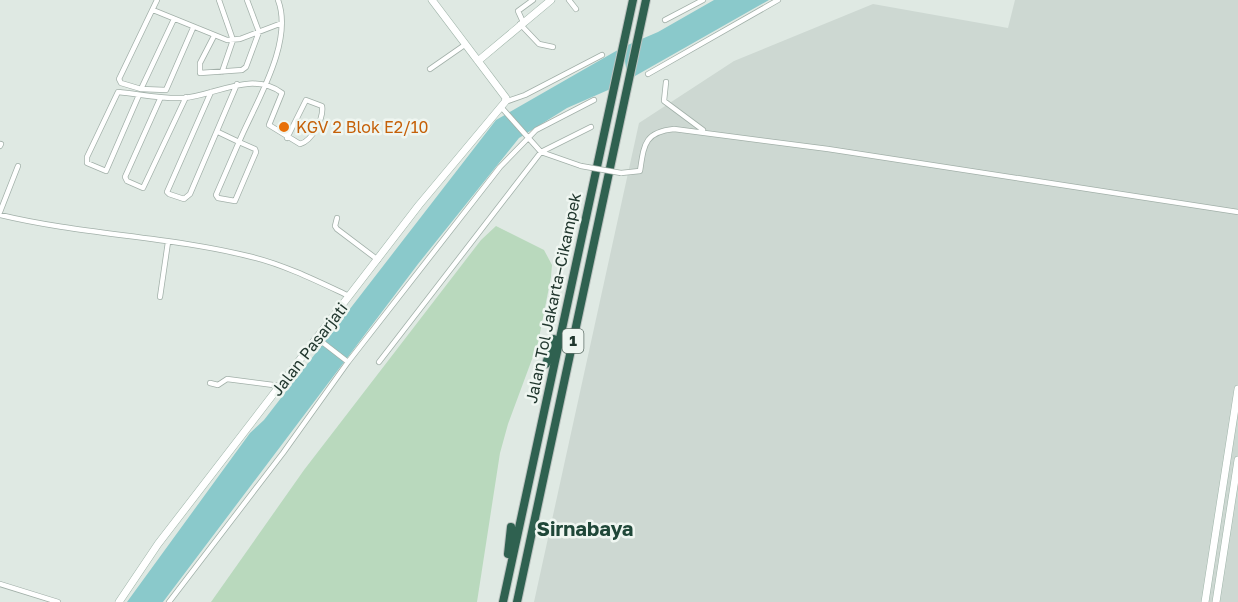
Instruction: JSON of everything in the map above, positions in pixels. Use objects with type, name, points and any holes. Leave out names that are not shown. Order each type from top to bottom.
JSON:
[{"type":"highway","name":"Jalan Tol Jakarta–Cikampek","points":[[503,602],[633,0]]},
{"type":"highway","name":"Jalan Tol Jakarta–Cikampek","points":[[518,602],[646,0]]},
{"type":"highway","points":[[546,364],[565,313]]},
{"type":"highway","points":[[503,602],[511,527]]},
{"type":"main road","points":[[478,61],[551,0]]},
{"type":"main road","points":[[436,1],[478,61],[504,106]]},
{"type":"main road","name":"Jalan Pasarjati","points":[[119,602],[158,543],[281,386],[320,341],[349,296],[419,205],[504,106]]},
{"type":"main road","points":[[1205,602],[1238,389]]},
{"type":"main road","points":[[1229,445],[1238,446]]},
{"type":"main road","points":[[1216,602],[1238,460]]},
{"type":"street","points":[[157,0],[119,79],[121,83],[141,89],[166,90],[193,28]]},
{"type":"street","points":[[219,0],[233,40],[222,72]]},
{"type":"street","points":[[214,36],[198,71],[205,74],[246,67],[259,32],[247,0]]},
{"type":"street","points":[[218,132],[239,142],[255,149],[256,152],[237,198],[232,202],[218,198],[216,195],[239,142],[264,85],[279,46],[282,23],[278,0]]},
{"type":"street","points":[[533,0],[518,11],[522,23],[539,44],[553,47]]},
{"type":"street","points":[[569,0],[576,9]]},
{"type":"street","points":[[665,20],[703,0]]},
{"type":"street","points":[[648,74],[778,0]]},
{"type":"street","points":[[153,10],[214,36],[233,40],[282,23]]},
{"type":"street","points":[[141,89],[174,19]]},
{"type":"street","points":[[430,69],[466,44]]},
{"type":"street","points":[[602,55],[504,106],[525,136],[541,152],[581,166],[621,173],[640,171],[645,143],[657,132],[674,129],[1238,212]]},
{"type":"street","points":[[666,82],[664,100],[706,132]]},
{"type":"street","points":[[211,92],[167,192],[169,194],[187,198],[218,132],[237,84]]},
{"type":"street","points":[[139,95],[106,171],[87,163],[87,157],[117,93],[139,95],[160,99],[186,98],[237,84],[264,85],[282,93],[269,125],[287,138],[300,144],[309,140],[323,110],[322,106],[306,100],[287,138]]},
{"type":"street","points":[[160,99],[125,177],[127,181],[143,188],[186,98]]},
{"type":"street","points":[[169,602],[283,453],[348,362],[525,136],[594,100]]},
{"type":"street","points":[[379,362],[541,152],[591,127]]},
{"type":"street","points":[[18,166],[0,213],[88,232],[168,242],[253,257],[349,296]]},
{"type":"street","points":[[338,218],[334,226],[337,230],[378,260]]},
{"type":"street","points":[[160,297],[168,242]]},
{"type":"street","points":[[320,341],[348,362]]},
{"type":"street","points":[[210,383],[218,385],[227,379],[281,386]]},
{"type":"street","points":[[0,584],[58,602]]},
{"type":"shaded area","points":[[1015,0],[1238,0],[1238,602],[534,602],[639,123],[734,61],[873,4],[1008,28]]},
{"type":"green space","points":[[496,226],[544,250],[552,265],[538,343],[508,424],[500,453],[477,602],[211,602],[304,470],[481,240]]},
{"type":"water","points":[[714,0],[769,0],[628,80],[623,49],[615,87],[567,108],[519,138],[418,264],[163,602],[127,602],[250,433],[264,420],[496,120],[623,47],[658,32]]},
{"type":"place","name":"KGV 2 Blok E2/10","points":[[284,127]]},
{"type":"district","name":"Sirnabaya","points":[[585,529]]}]
